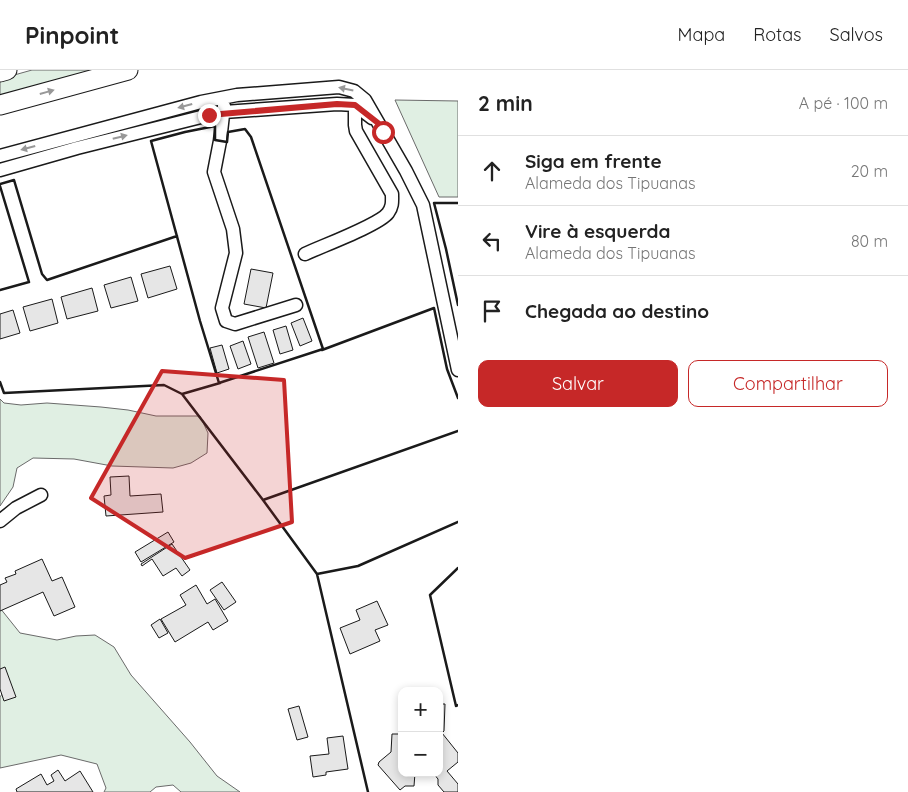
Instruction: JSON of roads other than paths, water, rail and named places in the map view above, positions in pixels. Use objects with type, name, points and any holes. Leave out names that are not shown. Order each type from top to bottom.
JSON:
[{"type":"highway","points":[[0,72],[6,70]]},
{"type":"highway","points":[[0,105],[128,70]]},
{"type":"street","points":[[378,123],[355,105],[337,104],[224,112],[86,139],[1,156],[3,170],[86,139],[201,102],[275,92],[339,87],[354,91],[365,100],[406,171],[423,205],[458,370]]},
{"type":"street","points":[[275,92],[278,109]]},
{"type":"street","points":[[224,98],[224,112],[214,172],[233,230],[236,253],[222,308],[226,321],[235,324],[296,305]]},
{"type":"street","points":[[305,254],[376,222],[387,214],[392,205],[392,194],[356,131],[355,105]]},
{"type":"street","points":[[0,521],[16,508],[41,495]]}]
